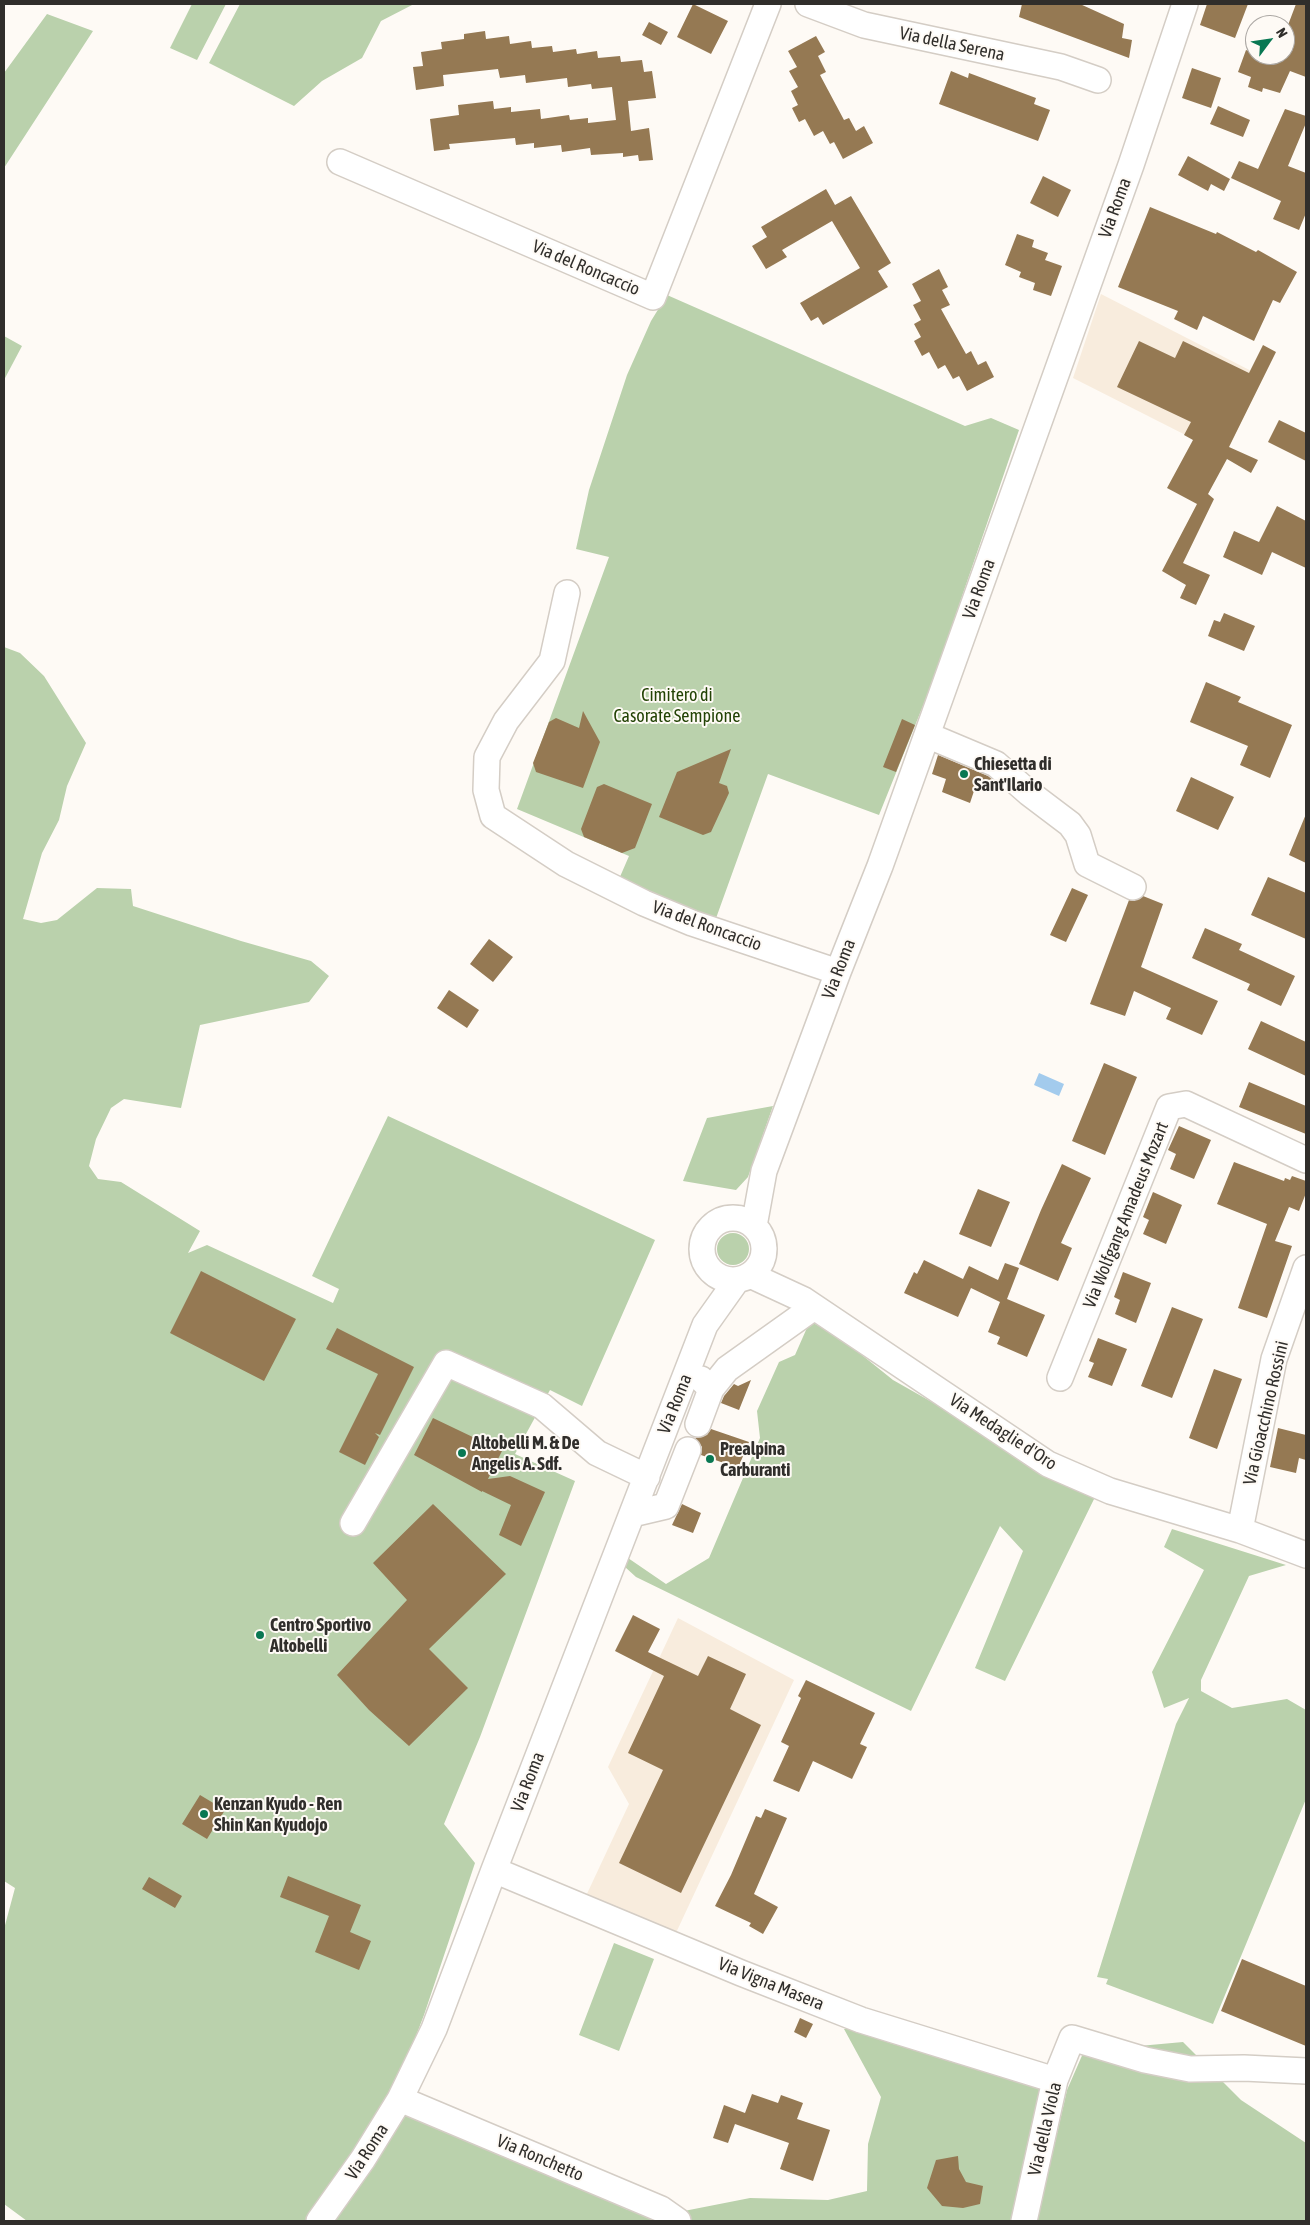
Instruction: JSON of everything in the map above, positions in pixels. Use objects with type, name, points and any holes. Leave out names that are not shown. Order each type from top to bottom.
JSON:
[{"type":"street","name":"Via del Roncaccio","points":[[340,162],[653,297],[768,4]]},
{"type":"street","name":"Via della Serena","points":[[808,4],[864,25],[1061,67],[1098,80]]},
{"type":"street","name":"Via Roma","points":[[705,1325],[744,1278],[761,1263],[759,1237],[764,1171],[838,972],[880,866],[1131,164],[1185,4]]},
{"type":"street","name":"Via del Roncaccio","points":[[568,593],[552,661],[506,721],[487,757],[486,790],[493,816],[566,864],[644,904],[692,923],[838,972]]},
{"type":"street","points":[[927,735],[996,764],[1029,793],[1070,824],[1078,835],[1086,864],[1133,887]]},
{"type":"street","name":"Via Wolfgang Amadeus Mozart","points":[[1060,1378],[1169,1107],[1186,1104],[1306,1160]]},
{"type":"street","name":"Via Roma","points":[[319,2221],[363,2159],[400,2099],[434,2029],[705,1325],[707,1297],[702,1250],[703,1240],[708,1230],[716,1223],[726,1219],[764,1171]]},
{"type":"street","points":[[726,1219],[736,1218],[745,1220],[759,1237]]},
{"type":"street","name":"Via Medaglie d'Oro","points":[[759,1237],[809,1304]]},
{"type":"street","points":[[704,1261],[717,1276],[727,1280],[744,1278]]},
{"type":"street","name":"Via Gioacchino Rossini","points":[[1240,1530],[1274,1359],[1306,1268]]},
{"type":"street","name":"Via Medaglie d'Oro","points":[[744,1278],[809,1304],[1048,1464],[1110,1491],[1240,1530],[1306,1555]]},
{"type":"street","points":[[698,1424],[712,1389],[727,1369],[809,1304]]},
{"type":"street","points":[[353,1523],[446,1363],[542,1406],[597,1454],[647,1478]]},
{"type":"street","points":[[690,1368],[712,1389]]},
{"type":"street","points":[[632,1514],[666,1506],[688,1450]]},
{"type":"street","name":"Via Vigna Masera","points":[[494,1870],[741,1973],[861,2020],[1055,2080]]},
{"type":"street","name":"Via della Viola","points":[[1024,2221],[1055,2080],[1072,2038],[1145,2060],[1190,2068],[1306,2071]]},
{"type":"street","name":"Via Ronchetto","points":[[400,2099],[662,2209],[678,2221]]},
{"type":"shaded area","points":[[1101,294],[1263,377],[1225,455],[1073,378]]},
{"type":"shaded area","points":[[678,1618],[794,1680],[675,1935],[585,1898],[629,1804],[608,1767]]},
{"type":"green space","points":[[192,4],[226,4],[197,60],[170,48]]},
{"type":"green space","points":[[240,4],[414,4],[381,21],[362,58],[322,81],[294,106],[209,63]]},
{"type":"green space","points":[[47,14],[93,31],[4,168],[4,73]]},
{"type":"green space","name":"Cimitero di Casorate Sempione","points":[[667,295],[965,426],[991,418],[1019,430],[933,681],[879,815],[768,774],[715,921],[616,886],[629,856],[517,809],[609,557],[576,549],[589,490],[627,375],[651,321]]},
{"type":"green space","points":[[4,336],[22,346],[4,380]]},
{"type":"green space","points":[[4,647],[20,653],[44,676],[86,743],[67,786],[59,820],[42,853],[23,919],[41,923],[57,920],[97,888],[131,889],[133,906],[241,941],[311,961],[329,976],[309,1002],[200,1025],[181,1108],[124,1099],[111,1108],[96,1139],[89,1166],[98,1179],[121,1182],[200,1231],[188,1253],[207,1245],[333,1303],[339,1289],[312,1276],[388,1116],[655,1240],[582,1406],[550,1390],[515,1454],[575,1481],[480,1737],[444,1824],[475,1863],[424,2015],[391,2101],[628,2210],[684,2211],[750,2198],[828,2200],[867,2191],[868,2144],[881,2097],[844,2029],[850,2029],[893,2044],[1044,2084],[1015,2221],[27,2221],[4,2204],[4,1929],[15,1888],[4,1881]]},
{"type":"green space","points":[[773,1106],[748,1177],[736,1190],[683,1181],[707,1118]]},
{"type":"green space","points":[[733,1233],[745,1237],[749,1249],[745,1261],[733,1265],[721,1261],[717,1249],[721,1237]]},
{"type":"green space","points":[[810,1321],[842,1339],[893,1380],[1096,1495],[1005,1681],[975,1668],[1023,1551],[1000,1526],[911,1711],[636,1577],[625,1567],[628,1558],[666,1584],[709,1558],[760,1438],[757,1411],[779,1362],[795,1355]]},
{"type":"green space","points":[[1172,1529],[1286,1565],[1249,1576],[1201,1680],[1201,1691],[1232,1708],[1287,1699],[1306,1710],[1306,1799],[1213,2024],[1106,1984],[1108,1979],[1097,1977],[1176,1724],[1189,1698],[1164,1708],[1152,1672],[1204,1570],[1164,1547]]},
{"type":"green space","points":[[614,1943],[654,1959],[619,2051],[579,2035]]},
{"type":"green space","points":[[1183,2042],[1241,2100],[1306,2143],[1306,2221],[1037,2221],[1067,2090],[1084,2051]]},
{"type":"water","points":[[1039,1073],[1064,1084],[1059,1096],[1034,1085]]},
{"type":"building","points":[[693,4],[728,21],[711,54],[677,37]]},
{"type":"building","points":[[1022,4],[1080,4],[1124,24],[1122,38],[1132,40],[1129,58],[1019,17]]},
{"type":"building","points":[[1207,4],[1248,4],[1235,38],[1200,25]]},
{"type":"building","points":[[1296,4],[1306,4],[1306,77],[1290,71],[1280,93],[1263,88],[1262,92],[1248,87],[1251,77],[1238,72],[1245,53],[1245,65],[1295,65],[1295,15],[1292,15]]},
{"type":"building","points":[[649,22],[668,32],[661,45],[642,35]]},
{"type":"building","points":[[485,31],[486,39],[509,36],[510,44],[531,41],[532,48],[552,46],[553,52],[576,49],[577,54],[597,51],[598,58],[620,56],[621,62],[642,60],[644,72],[652,71],[656,98],[628,101],[631,131],[649,128],[653,160],[639,161],[638,155],[623,157],[623,153],[591,155],[590,148],[562,152],[561,145],[534,148],[534,143],[516,145],[515,138],[449,144],[450,149],[434,151],[430,119],[459,115],[458,105],[493,101],[494,109],[511,107],[511,112],[540,109],[541,119],[569,115],[570,120],[588,118],[588,123],[616,120],[612,87],[592,89],[591,84],[568,87],[567,78],[526,83],[525,75],[500,78],[498,69],[443,75],[444,86],[416,90],[413,67],[423,66],[421,52],[442,49],[441,42],[464,39],[464,34]]},
{"type":"building","points":[[816,36],[825,52],[818,56],[826,72],[820,75],[844,120],[849,118],[856,131],[864,126],[873,143],[843,159],[834,142],[830,144],[823,131],[814,136],[805,119],[799,122],[792,108],[798,105],[791,91],[798,87],[789,71],[797,67],[788,51]]},
{"type":"building","points":[[1192,68],[1221,78],[1211,108],[1182,98]]},
{"type":"building","points":[[951,71],[968,78],[969,73],[1036,98],[1034,104],[1050,110],[1038,141],[939,104]]},
{"type":"building","points":[[1218,106],[1250,120],[1243,137],[1210,124]]},
{"type":"building","points":[[1285,109],[1306,116],[1306,123],[1288,166],[1306,173],[1306,213],[1299,230],[1273,219],[1281,201],[1231,178],[1239,161],[1258,169]]},
{"type":"building","points":[[1188,156],[1230,179],[1224,191],[1211,184],[1208,191],[1178,175]]},
{"type":"building","points":[[1043,176],[1071,190],[1058,217],[1030,203]]},
{"type":"building","points":[[826,189],[835,205],[851,196],[891,263],[878,271],[888,287],[823,325],[818,317],[811,321],[800,303],[860,268],[832,221],[782,250],[787,257],[766,269],[752,246],[767,237],[761,227]]},
{"type":"building","points":[[1150,207],[1216,234],[1217,232],[1256,252],[1258,250],[1297,272],[1280,303],[1273,300],[1254,341],[1203,316],[1197,330],[1174,319],[1178,311],[1118,287]]},
{"type":"building","points":[[1017,234],[1034,240],[1032,247],[1048,253],[1045,260],[1062,266],[1051,296],[1033,290],[1035,283],[1019,277],[1021,272],[1005,265]]},
{"type":"building","points":[[939,269],[948,287],[942,290],[950,305],[941,309],[966,354],[971,351],[978,365],[986,361],[994,377],[967,391],[959,376],[953,379],[945,365],[938,369],[929,352],[922,356],[914,341],[921,337],[914,324],[921,320],[913,305],[921,301],[912,284]]},
{"type":"building","points":[[1139,341],[1175,358],[1183,341],[1249,373],[1263,345],[1276,352],[1229,447],[1258,460],[1251,473],[1227,459],[1208,494],[1214,499],[1183,563],[1210,575],[1196,605],[1180,598],[1186,585],[1162,571],[1197,504],[1167,488],[1193,440],[1184,435],[1191,422],[1117,387]]},
{"type":"building","points":[[1279,420],[1306,433],[1306,461],[1268,442]]},
{"type":"building","points":[[1277,506],[1306,521],[1306,568],[1272,552],[1262,575],[1223,557],[1234,531],[1259,542]]},
{"type":"building","points":[[1224,613],[1255,626],[1244,651],[1208,636],[1214,620],[1220,622]]},
{"type":"building","points":[[1206,682],[1241,697],[1238,702],[1292,725],[1270,778],[1240,765],[1248,746],[1190,722]]},
{"type":"building","points":[[583,711],[600,742],[583,788],[536,772],[533,763],[549,722],[556,718],[579,728]]},
{"type":"building","points":[[902,719],[915,725],[896,772],[883,767]]},
{"type":"building","points":[[731,749],[719,783],[727,786],[729,793],[711,832],[703,835],[659,817],[677,772]]},
{"type":"building","name":"Chiesetta di Sant'Ilario","points":[[938,755],[988,776],[994,781],[992,785],[984,790],[975,788],[970,803],[942,792],[946,779],[932,774]]},
{"type":"building","points":[[1191,777],[1234,797],[1218,830],[1176,811]]},
{"type":"building","points":[[604,784],[652,804],[635,848],[622,853],[584,837],[581,829],[597,787]]},
{"type":"building","points":[[1306,814],[1306,863],[1289,855]]},
{"type":"building","points":[[1268,877],[1306,893],[1306,939],[1251,915]]},
{"type":"building","points":[[1072,888],[1088,895],[1066,942],[1050,935]]},
{"type":"building","points":[[1143,896],[1163,904],[1141,967],[1218,1001],[1202,1035],[1166,1019],[1171,1008],[1134,991],[1125,1016],[1090,1004],[1129,900],[1134,901]]},
{"type":"building","points":[[1205,928],[1242,944],[1239,950],[1295,976],[1281,1006],[1247,990],[1250,984],[1192,958]]},
{"type":"building","points":[[489,939],[513,957],[493,982],[470,964]]},
{"type":"building","points":[[449,990],[479,1010],[467,1028],[437,1008]]},
{"type":"building","points":[[1261,1021],[1306,1042],[1306,1076],[1248,1049]]},
{"type":"building","points":[[1104,1063],[1137,1077],[1105,1155],[1072,1141]]},
{"type":"building","points":[[1249,1082],[1306,1106],[1306,1134],[1239,1107]]},
{"type":"building","points":[[1179,1126],[1211,1140],[1194,1179],[1170,1169],[1176,1154],[1168,1150]]},
{"type":"building","points":[[1234,1162],[1284,1181],[1285,1178],[1290,1180],[1292,1176],[1306,1181],[1306,1193],[1299,1211],[1289,1207],[1275,1241],[1292,1246],[1267,1318],[1238,1308],[1267,1224],[1217,1204]]},
{"type":"building","points":[[1062,1164],[1091,1178],[1061,1243],[1072,1248],[1058,1281],[1019,1264]]},
{"type":"building","points":[[978,1189],[1010,1202],[991,1247],[959,1234]]},
{"type":"building","points":[[1153,1192],[1182,1205],[1166,1244],[1143,1234],[1149,1220],[1143,1217]]},
{"type":"building","points":[[924,1260],[963,1279],[969,1266],[998,1280],[1005,1263],[1019,1268],[1007,1299],[1045,1315],[1027,1357],[997,1344],[1000,1337],[988,1332],[1000,1302],[971,1288],[958,1317],[904,1293],[914,1272],[917,1274]]},
{"type":"building","points":[[201,1271],[296,1319],[264,1381],[170,1333]]},
{"type":"building","points":[[1123,1272],[1151,1283],[1136,1323],[1115,1314],[1120,1300],[1114,1297]]},
{"type":"building","points":[[1172,1307],[1203,1319],[1172,1398],[1141,1386]]},
{"type":"building","points":[[337,1328],[414,1367],[380,1435],[375,1433],[379,1437],[365,1465],[339,1452],[378,1374],[326,1349]]},
{"type":"building","points":[[1098,1338],[1127,1349],[1112,1386],[1088,1377],[1094,1363],[1089,1361]]},
{"type":"building","points":[[1214,1369],[1242,1379],[1217,1449],[1189,1438]]},
{"type":"building","points":[[751,1380],[739,1410],[721,1403],[734,1384],[738,1386]]},
{"type":"building","points":[[433,1418],[502,1451],[488,1479],[510,1476],[545,1492],[521,1546],[499,1535],[511,1505],[482,1492],[414,1455]]},
{"type":"building","points":[[1278,1428],[1306,1435],[1306,1460],[1299,1458],[1296,1473],[1270,1467]]},
{"type":"building","points":[[711,1429],[749,1442],[738,1468],[701,1455],[702,1447],[695,1438],[707,1435]]},
{"type":"building","points":[[433,1504],[506,1574],[429,1649],[468,1688],[409,1746],[369,1710],[337,1675],[407,1600],[373,1563]]},
{"type":"building","points":[[682,1504],[701,1513],[693,1533],[672,1525]]},
{"type":"building","points":[[633,1615],[660,1629],[648,1652],[698,1676],[708,1656],[746,1674],[730,1709],[761,1725],[681,1893],[619,1863],[663,1770],[628,1753],[664,1676],[615,1651]]},
{"type":"building","points":[[806,1680],[875,1713],[860,1744],[867,1747],[852,1779],[813,1761],[799,1792],[773,1781],[789,1746],[781,1742],[801,1698],[798,1696]]},
{"type":"building","points":[[200,1795],[225,1810],[207,1839],[182,1824]]},
{"type":"building","points":[[765,1809],[787,1818],[754,1894],[778,1907],[763,1934],[749,1926],[751,1923],[715,1906],[731,1875],[756,1816],[761,1818]]},
{"type":"building","points":[[288,1876],[361,1905],[350,1932],[371,1941],[359,1970],[315,1952],[329,1916],[280,1897]]},
{"type":"building","points":[[149,1877],[182,1896],[175,1908],[142,1889]]},
{"type":"building","points":[[1242,1959],[1306,1986],[1306,2046],[1221,2011]]},
{"type":"building","points":[[800,2018],[813,2024],[806,2038],[794,2032]]},
{"type":"building","points":[[752,2094],[778,2103],[781,2095],[803,2103],[797,2119],[830,2130],[813,2181],[780,2169],[789,2143],[735,2124],[728,2143],[713,2138],[724,2105],[745,2113]]},
{"type":"building","points":[[958,2156],[959,2169],[966,2182],[983,2186],[980,2204],[963,2208],[942,2206],[927,2188],[936,2160]]},
{"type":"place","name":"Chiesetta di Sant'Ilario","points":[[964,774]]},
{"type":"place","name":"Altobelli M. & De Angelis A. Sdf.","points":[[462,1453]]},
{"type":"place","name":"Prealpina Carburanti","points":[[710,1459]]},
{"type":"place","name":"Centro Sportivo Altobelli","points":[[260,1635]]},
{"type":"place","name":"Kenzan Kyudo - Ren Shin Kan Kyudojo","points":[[204,1814]]}]
